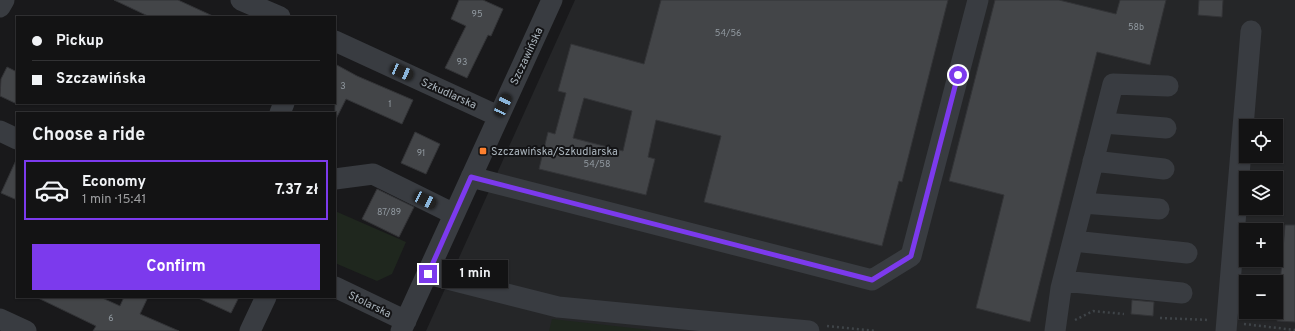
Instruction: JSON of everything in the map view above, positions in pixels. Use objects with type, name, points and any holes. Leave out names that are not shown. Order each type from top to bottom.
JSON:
[{"type":"street","points":[[0,7],[4,0]]},
{"type":"street","points":[[241,0],[278,16]]},
{"type":"street","name":"Szczawińska","points":[[403,326],[552,0]]},
{"type":"street","points":[[471,177],[872,280],[911,256],[978,0]]},
{"type":"street","points":[[1226,331],[1251,31]]},
{"type":"street","name":"Szkudlarska","points":[[336,41],[498,116]]},
{"type":"street","points":[[1055,331],[1063,281],[1113,84],[1168,86]]},
{"type":"street","points":[[1103,123],[1166,128]]},
{"type":"street","points":[[0,131],[16,139]]},
{"type":"street","points":[[1093,161],[1164,168]]},
{"type":"street","points":[[336,179],[373,174],[454,214]]},
{"type":"street","points":[[1083,203],[1159,209]]},
{"type":"street","points":[[1073,241],[1187,253]]},
{"type":"street","points":[[428,274],[558,308],[658,324],[809,331]]},
{"type":"street","points":[[1063,281],[1182,293]]},
{"type":"street","name":"Stolarska","points":[[336,288],[403,326]]},
{"type":"street","points":[[250,331],[266,298]]},
{"type":"street","points":[[0,319],[26,331]]},
{"type":"path","points":[[1055,331],[1093,311],[1124,314]]},
{"type":"shaded area","points":[[575,0],[1295,0],[1295,331],[426,331]]},
{"type":"shaded area","points":[[336,211],[406,242],[392,274],[377,281],[336,263]]},
{"type":"shaded area","points":[[552,319],[650,330],[651,331],[549,331]]},
{"type":"building","points":[[114,0],[178,0],[213,16],[148,16]]},
{"type":"building","points":[[459,0],[483,0],[503,9],[491,36],[488,35],[467,78],[445,68],[466,26],[451,19]]},
{"type":"building","points":[[661,0],[948,0],[902,182],[899,181],[882,246],[704,202],[721,136],[656,120],[648,157],[655,159],[646,195],[539,169],[548,132],[555,134],[566,93],[558,91],[571,44],[644,64]],"holes":[[[584,98],[632,111],[623,151],[573,138]]]},
{"type":"building","points":[[995,0],[1059,0],[1116,14],[1120,0],[1166,0],[1150,65],[1097,52],[1030,322],[976,308],[1004,195],[949,181]]},
{"type":"building","points":[[1199,0],[1223,0],[1222,17],[1198,15]]},
{"type":"building","points":[[336,65],[357,76],[413,100],[402,124],[346,99],[336,119]]},
{"type":"building","points":[[7,67],[16,72],[16,104],[0,96],[1,79]]},
{"type":"building","points":[[415,132],[440,144],[426,174],[401,163]]},
{"type":"building","points":[[16,160],[16,200],[1,193]]},
{"type":"building","points":[[377,189],[414,207],[399,237],[362,219]]},
{"type":"building","points":[[1285,225],[1295,225],[1295,322],[1277,321],[1277,319],[1283,319],[1283,275],[1281,275],[1282,267],[1283,267]]},
{"type":"building","points":[[38,298],[102,298],[120,306],[124,298],[148,298],[140,314],[179,331],[93,331],[96,326]]},
{"type":"building","points":[[198,298],[238,298],[231,313]]},
{"type":"building","points":[[1132,300],[1154,302],[1153,316],[1131,314]]},
{"type":"place","name":"Szczawińska/Szkudlarska","points":[[483,151]]},
{"type":"route","points":[[428,274],[471,177],[872,280],[911,256],[958,75]]}]
